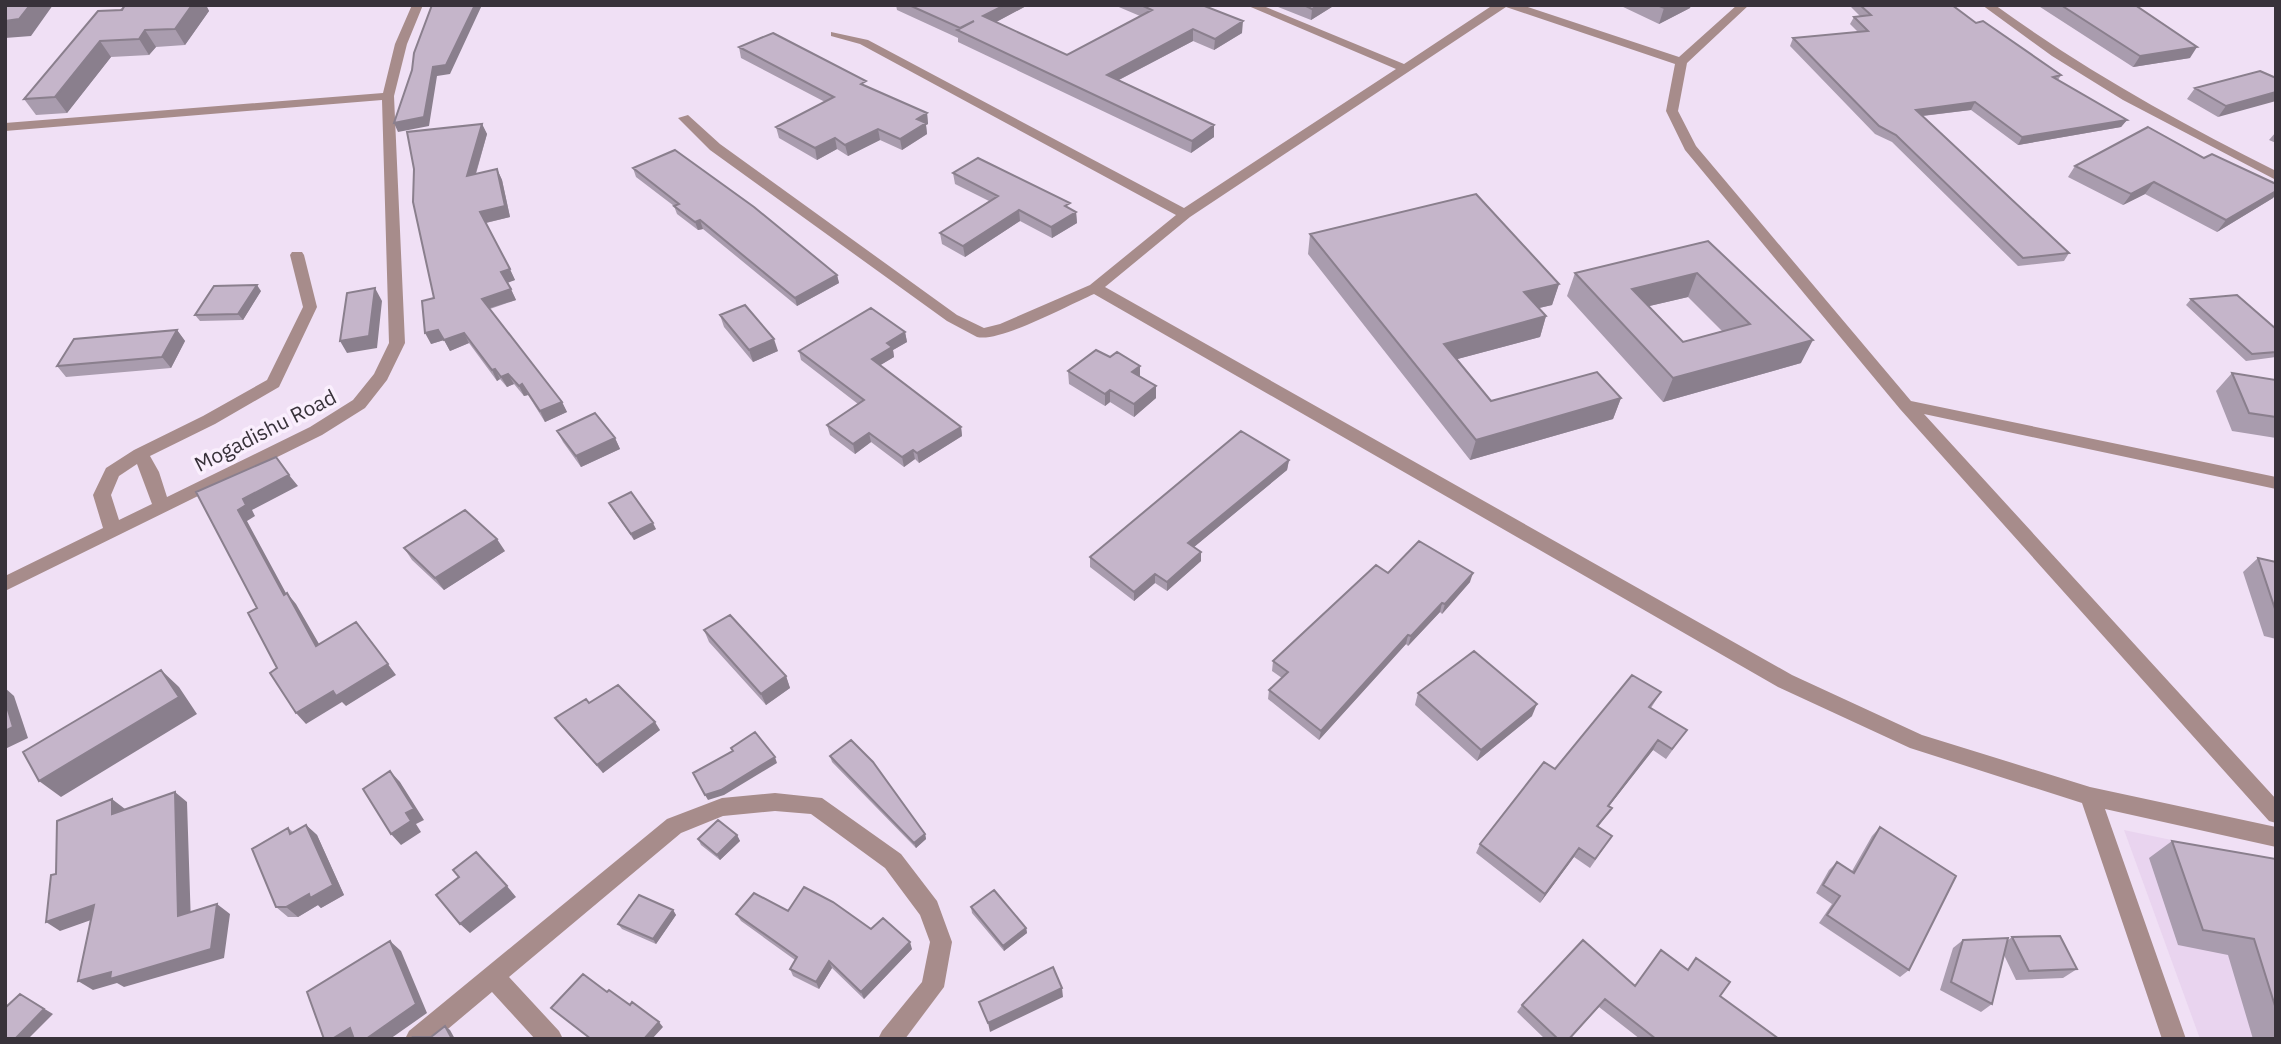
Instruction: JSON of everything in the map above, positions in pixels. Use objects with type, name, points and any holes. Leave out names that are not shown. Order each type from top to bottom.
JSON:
[{"type":"street","name":"Mogadishu Road","points":[[5,584],[316,431],[359,404],[381,376],[397,343],[388,96],[401,44],[418,5]]},
{"type":"street","points":[[1251,5],[1404,68]]},
{"type":"street","points":[[684,118],[715,147],[952,318],[982,333],[1004,328],[1095,288],[1185,214],[1501,5]]},
{"type":"street","points":[[1510,5],[1682,62]]},
{"type":"street","points":[[1744,5],[1682,62],[1672,111],[1690,147],[1906,405],[2276,814]]},
{"type":"street","points":[[1987,5],[2034,41],[2175,127],[2276,176]]},
{"type":"street","points":[[835,34],[864,42],[1185,214]]},
{"type":"street","points":[[5,127],[388,96]]},
{"type":"street","points":[[113,531],[102,495],[112,472],[139,454],[209,420],[273,383],[310,307],[298,255]]},
{"type":"street","points":[[1095,288],[1785,681],[1917,742],[2090,796],[2276,837]]},
{"type":"street","points":[[1906,405],[2276,482]]},
{"type":"street","points":[[139,454],[151,472],[161,507]]},
{"type":"street","points":[[2090,796],[2174,1039]]},
{"type":"street","points":[[417,1039],[674,826],[722,807],[775,802],[815,804],[893,861],[929,909],[941,942],[932,987],[890,1039]]},
{"type":"street","points":[[492,975],[551,1039]]},
{"type":"shaded area","points":[[2124,830],[2276,862],[2276,1039],[2200,1039]]},
{"type":"building","points":[[5,5],[30,5],[19,19],[5,21]]},
{"type":"building","points":[[125,5],[192,5],[175,29],[145,30],[139,39],[100,41],[55,97],[24,99],[98,11],[122,10]]},
{"type":"building","points":[[432,5],[475,5],[446,65],[433,67],[424,117],[394,123],[412,70],[414,53]]},
{"type":"building","points":[[909,5],[1005,5],[983,16],[1067,55],[1152,10],[1141,5],[1202,5],[1243,21],[1215,39],[1193,29],[1107,75],[1214,125],[1192,141],[957,30],[974,21],[960,28]]},
{"type":"building","points":[[1860,5],[1952,5],[1976,23],[1983,21],[2061,75],[2053,77],[2127,120],[2022,137],[1975,102],[1916,110],[2069,253],[2023,258],[1896,135],[1879,126],[1793,38],[1868,31],[1854,17],[1871,15]]},
{"type":"building","points":[[2061,5],[2135,5],[2197,47],[2140,56]]},
{"type":"building","points":[[773,33],[866,81],[861,84],[927,113],[917,119],[926,123],[900,139],[878,129],[845,145],[835,138],[815,148],[776,127],[834,97],[739,47]]},
{"type":"building","points":[[2260,71],[2276,78],[2276,92],[2226,106],[2195,88]]},
{"type":"building","points":[[482,124],[467,176],[497,169],[505,206],[480,212],[510,269],[501,272],[511,289],[482,299],[562,402],[540,411],[522,384],[519,386],[508,374],[501,377],[495,369],[492,370],[464,333],[444,340],[438,330],[425,333],[422,301],[434,298],[413,202],[414,169],[407,132]]},
{"type":"building","points":[[2148,127],[2204,158],[2212,154],[2276,184],[2276,191],[2226,220],[2154,182],[2131,194],[2075,166]]},
{"type":"building","points":[[675,150],[754,207],[837,275],[795,298],[700,220],[695,222],[674,206],[679,204],[633,168]]},
{"type":"building","points":[[978,158],[1070,203],[1065,206],[1076,212],[1051,227],[1019,210],[963,246],[940,233],[998,196],[953,173]]},
{"type":"building","points":[[1476,194],[1559,284],[1524,292],[1546,316],[1444,344],[1491,401],[1597,372],[1621,398],[1476,440],[1310,234]]},
{"type":"building","points":[[1708,241],[1813,340],[1673,378],[1575,273]],"holes":[[[1697,273],[1750,324],[1683,342],[1632,289]]]},
{"type":"building","points":[[257,285],[238,314],[195,315],[214,286]]},
{"type":"building","points":[[375,288],[369,336],[340,341],[347,293]]},
{"type":"building","points":[[2237,295],[2276,329],[2276,352],[2252,354],[2191,299]]},
{"type":"building","points":[[745,305],[774,339],[749,350],[720,315]]},
{"type":"building","points":[[871,308],[905,332],[887,343],[892,347],[872,359],[961,427],[917,453],[913,450],[902,457],[869,433],[853,444],[827,425],[864,400],[799,351]]},
{"type":"building","points":[[177,330],[162,357],[57,366],[74,339]]},
{"type":"building","points":[[1096,350],[1110,357],[1117,352],[1140,366],[1132,372],[1156,386],[1134,404],[1110,390],[1105,394],[1068,371]]},
{"type":"building","points":[[2232,373],[2276,380],[2276,417],[2249,413]]},
{"type":"building","points":[[595,413],[615,438],[576,456],[557,431]]},
{"type":"building","points":[[1241,431],[1289,460],[1188,543],[1201,552],[1167,582],[1155,574],[1134,592],[1090,557]]},
{"type":"building","points":[[276,457],[289,475],[243,499],[246,505],[238,510],[284,595],[287,593],[316,646],[356,622],[388,664],[336,696],[333,691],[296,713],[270,673],[277,668],[248,613],[257,608],[196,492]]},
{"type":"building","points":[[631,492],[653,523],[631,534],[609,503]]},
{"type":"building","points":[[465,510],[497,539],[435,578],[404,548]]},
{"type":"building","points":[[1419,541],[1473,573],[1445,604],[1442,603],[1411,636],[1408,635],[1321,731],[1269,690],[1288,672],[1273,661],[1376,565],[1388,573]]},
{"type":"building","points":[[2258,558],[2276,562],[2276,612]]},
{"type":"building","points":[[730,615],[786,676],[761,694],[704,630]]},
{"type":"building","points":[[1474,651],[1537,704],[1481,750],[1418,693]]},
{"type":"building","points":[[161,670],[179,697],[39,781],[23,752]]},
{"type":"building","points":[[1632,675],[1661,692],[1649,707],[1687,730],[1672,749],[1658,740],[1608,806],[1612,808],[1597,826],[1612,836],[1595,859],[1579,848],[1545,894],[1480,844],[1544,762],[1555,769]]},
{"type":"building","points":[[618,685],[655,722],[597,765],[555,718],[586,699],[589,703]]},
{"type":"building","points":[[5,700],[13,727],[5,731]]},
{"type":"building","points":[[755,732],[775,757],[721,790],[705,795],[693,773],[733,751],[731,748]]},
{"type":"building","points":[[851,740],[873,762],[925,834],[914,843],[830,756]]},
{"type":"building","points":[[390,771],[414,809],[406,813],[411,821],[391,834],[363,789]]},
{"type":"building","points":[[175,792],[178,916],[217,904],[211,949],[110,979],[111,972],[78,981],[94,905],[46,922],[51,875],[56,874],[57,821],[112,799],[112,814]]},
{"type":"building","points":[[718,820],[737,835],[717,855],[698,839]]},
{"type":"building","points":[[306,825],[333,885],[310,898],[309,894],[286,907],[276,907],[252,849],[288,828],[290,834]]},
{"type":"building","points":[[1880,827],[1956,876],[1909,970],[1827,915],[1840,896],[1823,885],[1837,862],[1854,873]]},
{"type":"building","points":[[2172,841],[2276,859],[2276,1009],[2254,939],[2203,930]]},
{"type":"building","points":[[476,852],[507,886],[460,924],[436,895],[459,877],[453,870]]},
{"type":"building","points":[[804,887],[833,902],[871,929],[883,918],[910,942],[861,992],[829,961],[816,982],[790,969],[797,957],[736,914],[754,893],[788,911]]},
{"type":"building","points":[[994,890],[1026,928],[1003,946],[971,907]]},
{"type":"building","points":[[639,895],[673,910],[653,939],[618,924]]},
{"type":"building","points":[[2060,936],[2077,969],[2029,971],[2012,937]]},
{"type":"building","points":[[2008,938],[1992,1004],[1951,982],[1963,940]]},
{"type":"building","points":[[1583,940],[1635,986],[1661,950],[1688,970],[1696,958],[1730,982],[1720,996],[1779,1039],[1656,1039],[1605,999],[1569,1039],[1558,1039],[1522,1005]]},
{"type":"building","points":[[390,941],[416,1004],[366,1039],[354,1039],[350,1028],[332,1039],[324,1039],[307,992]]},
{"type":"building","points":[[1053,967],[1062,988],[988,1023],[979,1002]]},
{"type":"building","points":[[583,974],[607,992],[609,990],[630,1005],[632,1002],[659,1022],[644,1039],[591,1039],[551,1008]]},
{"type":"building","points":[[20,994],[44,1009],[15,1039],[5,1039],[5,1008]]},
{"type":"building","points":[[445,1026],[452,1039],[413,1037],[431,1037]]}]
